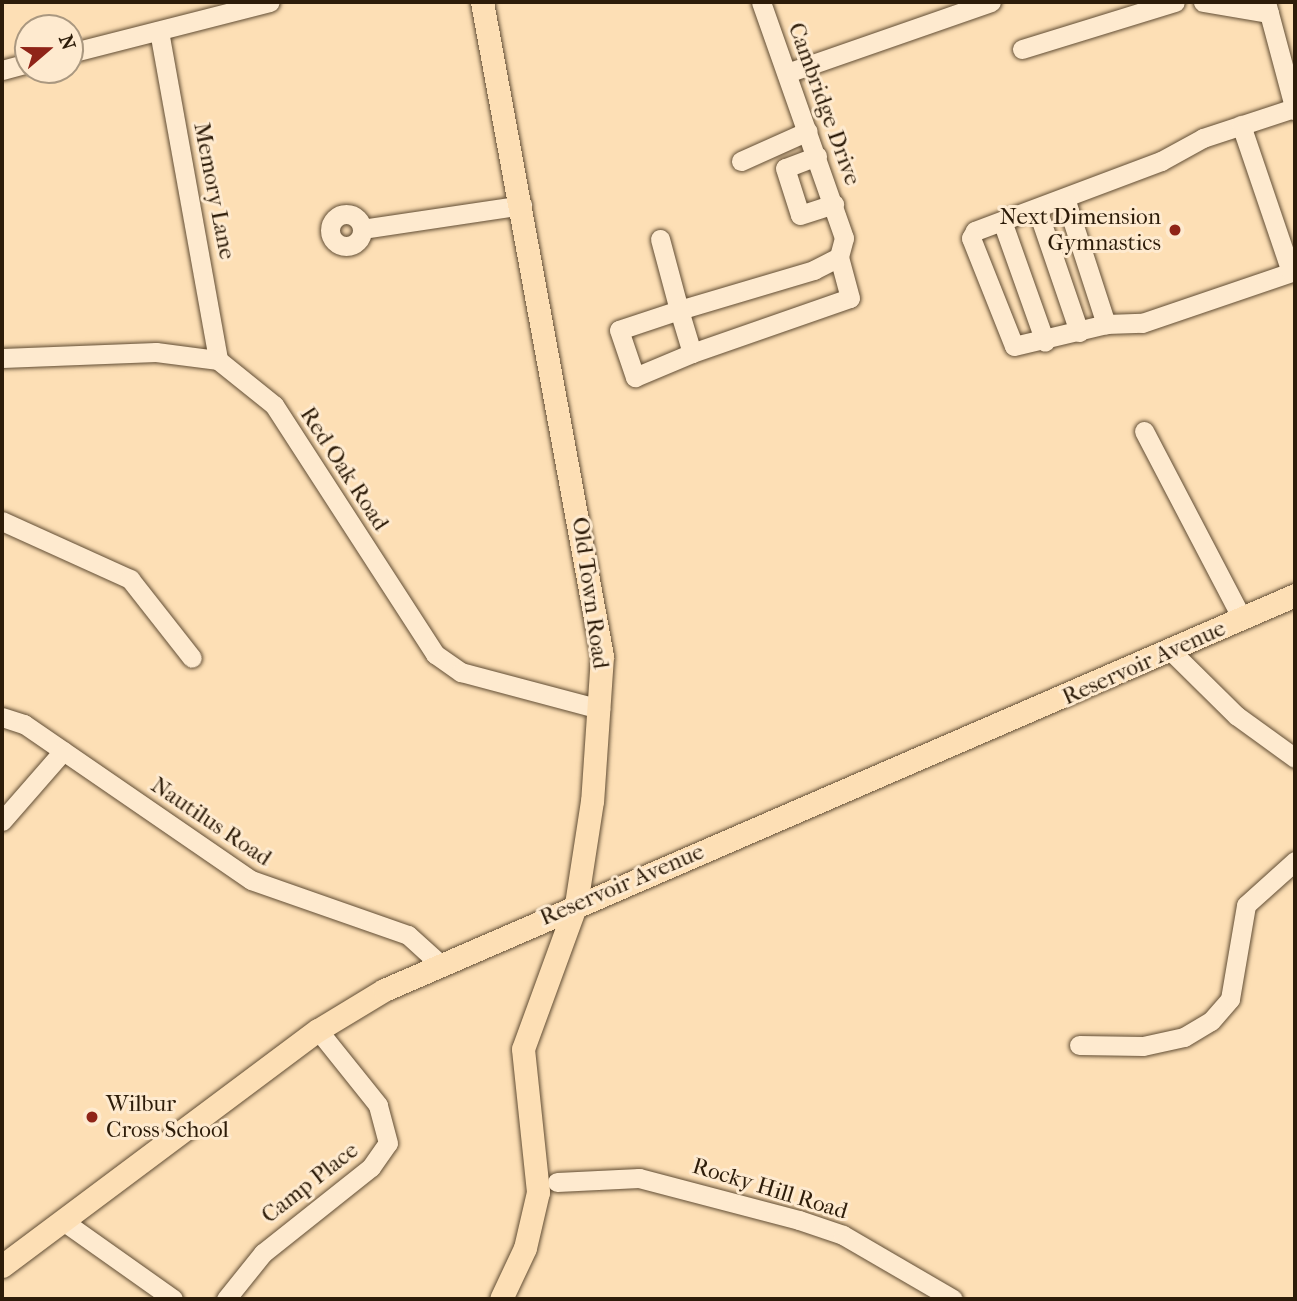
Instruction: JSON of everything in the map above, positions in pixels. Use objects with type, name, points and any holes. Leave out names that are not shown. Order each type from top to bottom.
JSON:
[{"type":"main road","name":"Old Town Road","points":[[482,2],[594,596],[602,656],[600,709],[576,904],[525,1032],[523,1079],[538,1192],[525,1248],[501,1299]]},
{"type":"main road","name":"Reservoir Avenue","points":[[2,1266],[318,1030],[440,964],[1172,652],[1295,596]]},
{"type":"street","points":[[84,49],[270,2]]},
{"type":"street","name":"Cambridge Drive","points":[[761,2],[838,213]]},
{"type":"street","points":[[787,73],[991,2]]},
{"type":"street","points":[[1022,49],[1175,2]]},
{"type":"street","points":[[1203,2],[1268,7],[1295,109],[1241,125],[1065,198],[1002,221],[971,238],[1009,345],[1045,342],[1106,324],[1142,323],[1293,272],[1241,125]]},
{"type":"street","name":"Memory Lane","points":[[159,31],[218,360]]},
{"type":"street","points":[[741,161],[808,131]]},
{"type":"street","points":[[817,156],[785,167],[800,215],[838,213],[839,257],[850,298],[692,353],[635,377],[619,330],[839,257]]},
{"type":"street","points":[[1065,198],[1106,324]]},
{"type":"street","points":[[362,229],[522,205]]},
{"type":"street","points":[[1037,209],[1079,332]]},
{"type":"street","points":[[1002,221],[1045,342]]},
{"type":"street","points":[[660,239],[692,353]]},
{"type":"street","points":[[2,358],[156,352],[218,360]]},
{"type":"street","name":"Red Oak Road","points":[[218,360],[274,405],[435,654],[461,672],[600,709]]},
{"type":"street","points":[[1144,432],[1242,620]]},
{"type":"street","points":[[2,521],[130,579],[192,658]]},
{"type":"street","points":[[1172,652],[1237,716],[1295,758]]},
{"type":"street","name":"Nautilus Road","points":[[2,718],[24,724],[251,880],[408,935],[440,964]]},
{"type":"street","points":[[2,821],[63,751]]},
{"type":"street","points":[[1079,1045],[1143,1046],[1184,1037],[1211,1021],[1230,999],[1245,905],[1295,861]]},
{"type":"street","name":"Camp Place","points":[[226,1299],[263,1253],[371,1167],[388,1143],[378,1105],[318,1030]]},
{"type":"street","name":"Rocky Hill Road","points":[[557,1182],[639,1178],[799,1220],[843,1235],[953,1299]]},
{"type":"street","points":[[63,1221],[173,1299]]},
{"type":"place","name":"Next Dimension Gymnastics","points":[[1175,230]]},
{"type":"place","name":"Wilbur Cross School","points":[[92,1117]]}]
